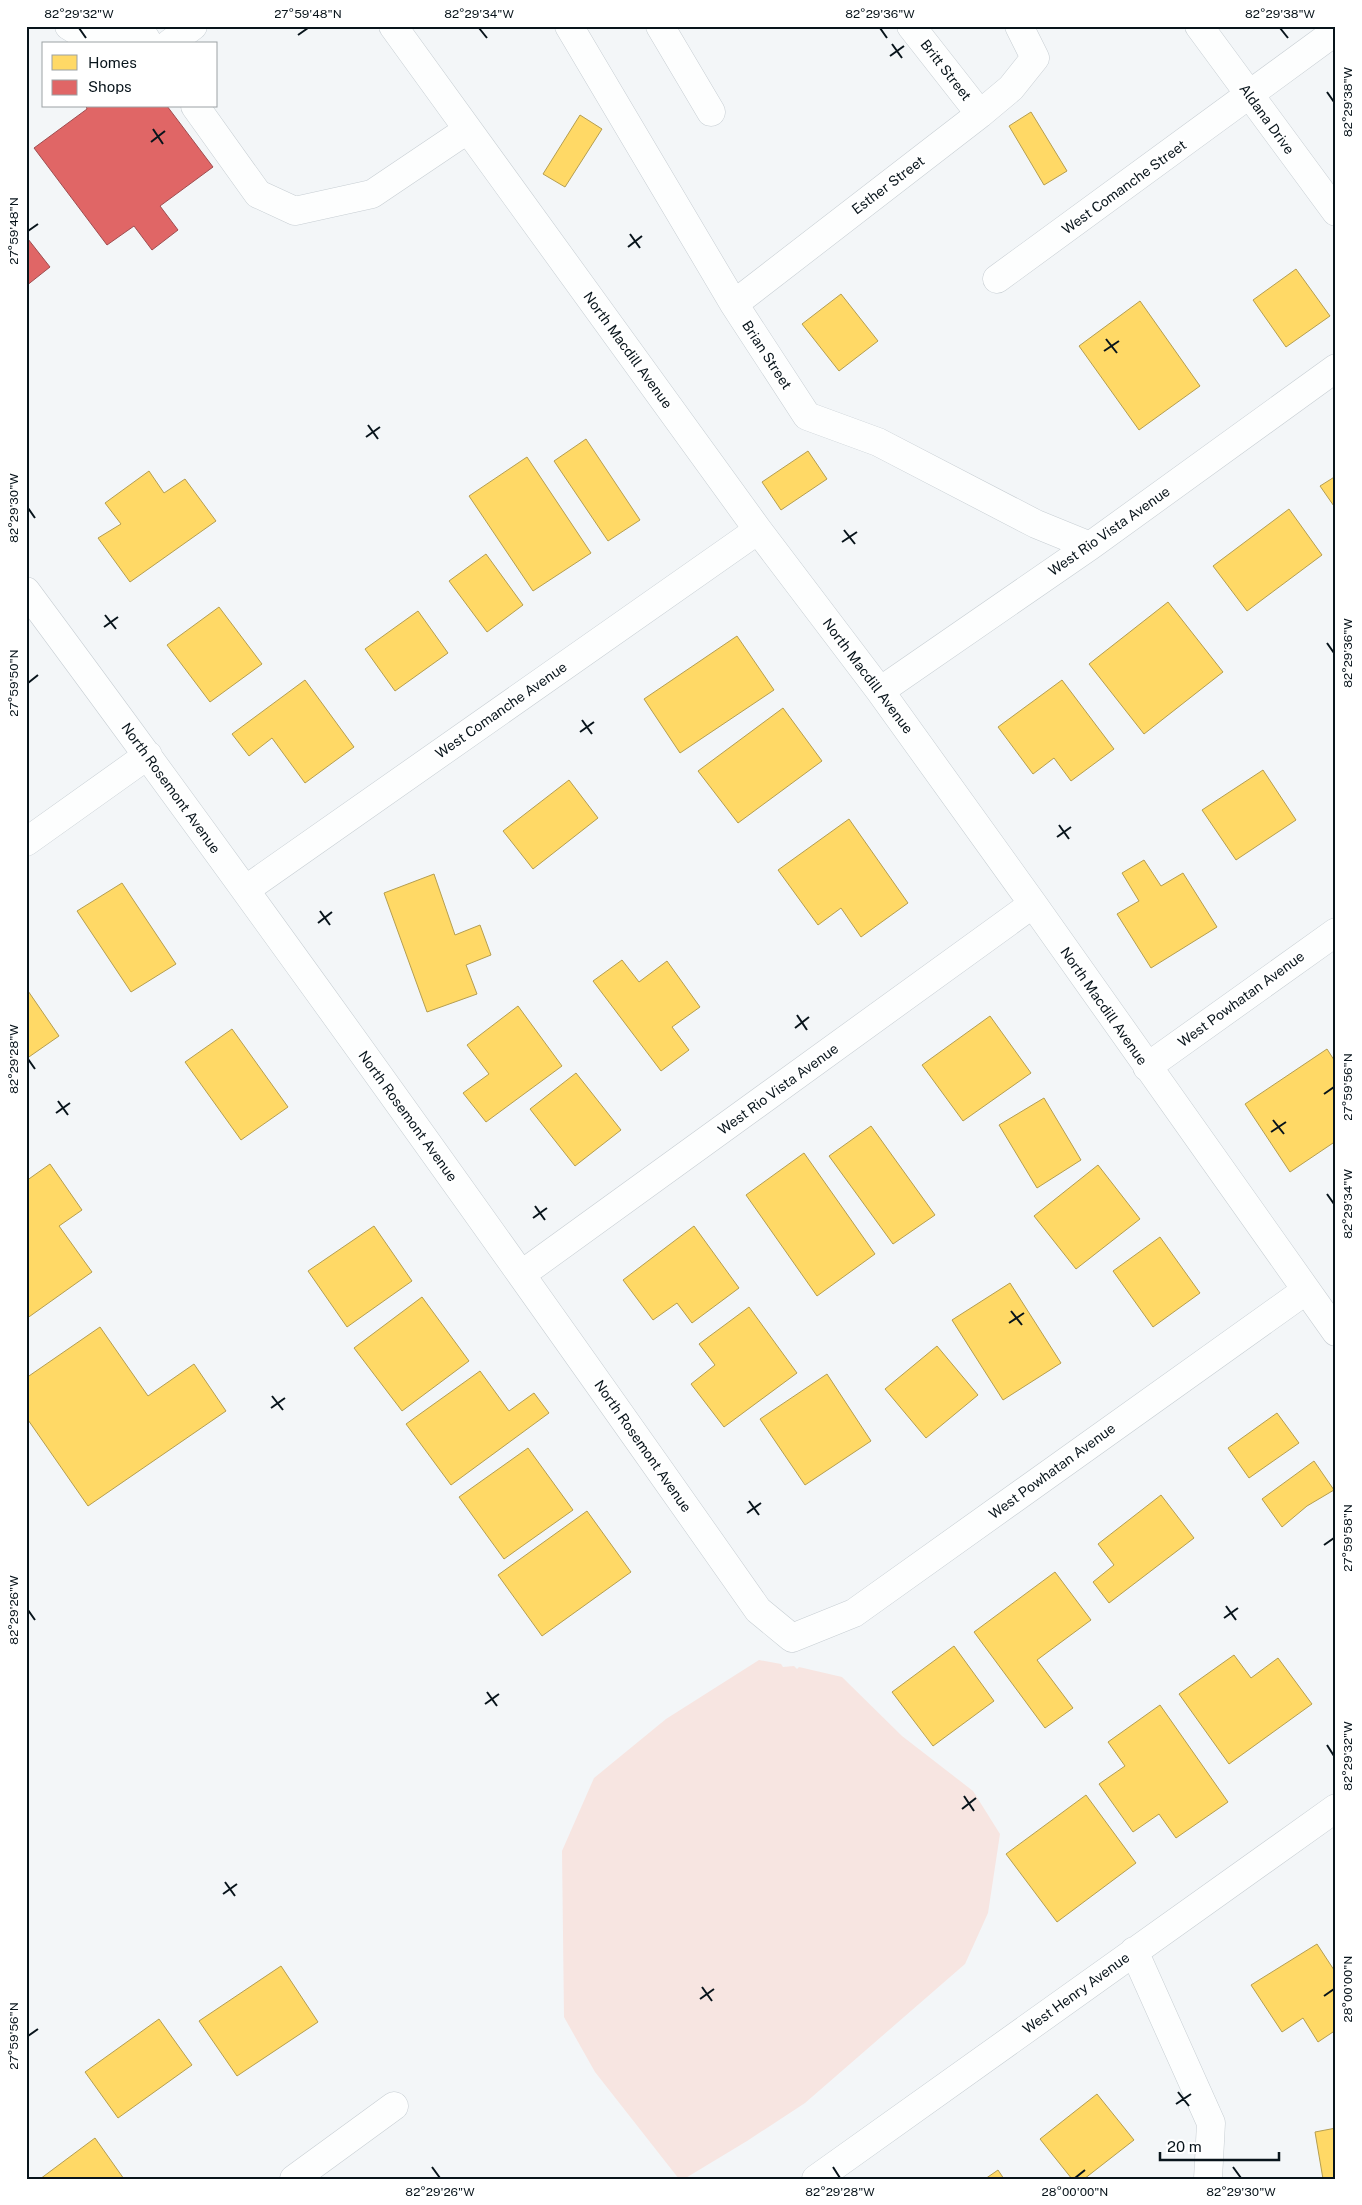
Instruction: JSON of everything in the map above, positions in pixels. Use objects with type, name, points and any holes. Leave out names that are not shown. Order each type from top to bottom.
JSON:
[{"type":"street","points":[[69,26],[74,30],[114,40],[144,36],[148,42]]},
{"type":"street","points":[[172,42],[193,26]]},
{"type":"street","name":"North Macdill Avenue","points":[[393,26],[758,530],[880,691],[1336,1332]]},
{"type":"street","name":"Brian Street","points":[[569,26],[734,304],[807,416],[878,442],[1036,524],[1090,546]]},
{"type":"street","points":[[660,26],[712,112]]},
{"type":"street","name":"Britt Street","points":[[911,26],[980,114]]},
{"type":"street","name":"Esther Street","points":[[734,304],[1012,88],[1035,58],[1019,26]]},
{"type":"street","name":"Aldana Drive","points":[[1199,26],[1336,212]]},
{"type":"street","points":[[1250,96],[1336,31]]},
{"type":"street","name":"West Comanche Street","points":[[997,279],[1250,96]]},
{"type":"street","points":[[196,108],[258,194],[295,211],[372,194],[467,130]]},
{"type":"street","name":"West Rio Vista Avenue","points":[[880,691],[1090,546],[1336,368]]},
{"type":"street","name":"West Comanche Avenue","points":[[245,890],[758,530]]},
{"type":"street","name":"North Rosemont Avenue","points":[[26,591],[148,755],[522,1274],[758,1610],[792,1638]]},
{"type":"street","points":[[26,842],[148,755]]},
{"type":"street","name":"West Rio Vista Avenue","points":[[522,1274],[1033,904]]},
{"type":"street","name":"West Powhatan Avenue","points":[[1147,1066],[1336,932]]},
{"type":"street","name":"West Powhatan Avenue","points":[[792,1638],[854,1613],[1305,1291]]},
{"type":"street","name":"West Henry Avenue","points":[[816,2179],[1336,1808]]},
{"type":"street","points":[[1134,1951],[1211,2123],[1208,2179]]},
{"type":"street","points":[[294,2179],[394,2106]]},
{"type":"shaded area","points":[[759,1660],[781,1664],[783,1667],[794,1666],[797,1669],[799,1667],[842,1677],[902,1736],[973,1791],[1000,1834],[988,1913],[965,1964],[805,2103],[684,2179],[679,2179],[595,2072],[564,2017],[562,1851],[594,1778],[666,1719]]},
{"type":"building: Homes","points":[[1031,112],[1067,171],[1044,185],[1009,126]]},
{"type":"building: Homes","points":[[580,115],[602,129],[565,187],[543,174]]},
{"type":"building: Homes","points":[[1296,269],[1330,316],[1286,347],[1253,300]]},
{"type":"building: Homes","points":[[841,294],[878,341],[839,371],[802,324]]},
{"type":"building: Homes","points":[[1140,301],[1200,386],[1139,430],[1079,346]]},
{"type":"building: Homes","points":[[586,439],[640,520],[608,541],[554,461]]},
{"type":"building: Homes","points":[[808,451],[827,479],[781,510],[762,482]]},
{"type":"building: Homes","points":[[527,457],[591,553],[533,591],[469,496]]},
{"type":"building: Homes","points":[[149,471],[164,493],[185,479],[216,521],[130,582],[98,538],[121,524],[105,503]]},
{"type":"building: Homes","points":[[1336,476],[1336,509],[1320,486]]},
{"type":"building: Homes","points":[[1289,509],[1322,555],[1247,611],[1213,566]]},
{"type":"building: Homes","points":[[486,554],[523,605],[487,632],[449,581]]},
{"type":"building: Homes","points":[[1168,602],[1223,672],[1144,734],[1089,664]]},
{"type":"building: Homes","points":[[219,607],[262,664],[210,702],[167,645]]},
{"type":"building: Homes","points":[[418,611],[448,653],[395,691],[365,649]]},
{"type":"building: Homes","points":[[737,636],[774,690],[680,753],[644,699]]},
{"type":"building: Homes","points":[[305,680],[354,747],[305,783],[272,738],[249,756],[232,734]]},
{"type":"building: Homes","points":[[1062,680],[1114,749],[1071,781],[1054,758],[1033,774],[998,727]]},
{"type":"building: Homes","points":[[783,708],[822,761],[738,823],[698,771]]},
{"type":"building: Homes","points":[[1263,770],[1296,820],[1236,860],[1202,810]]},
{"type":"building: Homes","points":[[569,780],[598,818],[533,869],[503,831]]},
{"type":"building: Homes","points":[[849,819],[908,903],[861,937],[841,908],[818,925],[778,870]]},
{"type":"building: Homes","points":[[1144,860],[1161,886],[1183,873],[1217,927],[1151,968],[1117,914],[1139,901],[1122,873]]},
{"type":"building: Homes","points":[[434,874],[455,935],[480,925],[491,955],[466,965],[477,994],[427,1012],[384,893]]},
{"type":"building: Homes","points":[[122,883],[176,964],[131,992],[77,911]]},
{"type":"building: Homes","points":[[622,960],[639,982],[667,961],[700,1007],[672,1027],[689,1050],[661,1071],[593,981]]},
{"type":"building: Homes","points":[[26,988],[59,1036],[26,1059]]},
{"type":"building: Homes","points":[[518,1006],[562,1066],[486,1122],[463,1093],[489,1074],[467,1045]]},
{"type":"building: Homes","points":[[990,1016],[1031,1073],[963,1121],[922,1065]]},
{"type":"building: Homes","points":[[232,1029],[288,1107],[241,1140],[185,1062]]},
{"type":"building: Homes","points":[[1327,1049],[1336,1063],[1336,1141],[1290,1172],[1245,1104]]},
{"type":"building: Homes","points":[[576,1073],[621,1130],[575,1166],[530,1109]]},
{"type":"building: Homes","points":[[1044,1098],[1081,1160],[1037,1188],[999,1125]]},
{"type":"building: Homes","points":[[871,1126],[935,1215],[893,1244],[829,1156]]},
{"type":"building: Homes","points":[[804,1153],[875,1254],[817,1296],[746,1195]]},
{"type":"building: Homes","points":[[50,1164],[82,1210],[59,1226],[92,1272],[26,1319],[26,1181]]},
{"type":"building: Homes","points":[[1098,1165],[1140,1219],[1076,1269],[1034,1216]]},
{"type":"building: Homes","points":[[374,1226],[412,1281],[347,1327],[308,1271]]},
{"type":"building: Homes","points":[[694,1226],[739,1288],[692,1323],[677,1303],[653,1320],[623,1280]]},
{"type":"building: Homes","points":[[1160,1237],[1200,1293],[1153,1327],[1113,1271]]},
{"type":"building: Homes","points":[[1010,1283],[1061,1363],[1003,1400],[952,1320]]},
{"type":"building: Homes","points":[[422,1297],[469,1361],[402,1411],[354,1348]]},
{"type":"building: Homes","points":[[749,1307],[797,1373],[724,1427],[691,1384],[715,1365],[699,1344]]},
{"type":"building: Homes","points":[[100,1327],[148,1396],[194,1364],[226,1411],[88,1506],[26,1417],[26,1378]]},
{"type":"building: Homes","points":[[937,1346],[978,1395],[926,1438],[885,1389]]},
{"type":"building: Homes","points":[[480,1371],[509,1411],[534,1393],[549,1413],[451,1485],[406,1424]]},
{"type":"building: Homes","points":[[827,1374],[871,1441],[805,1485],[760,1419]]},
{"type":"building: Homes","points":[[1277,1413],[1299,1443],[1249,1478],[1228,1448]]},
{"type":"building: Homes","points":[[528,1448],[573,1510],[504,1559],[459,1497]]},
{"type":"building: Homes","points":[[1314,1461],[1334,1490],[1307,1506],[1282,1527],[1262,1499]]},
{"type":"building: Homes","points":[[1161,1495],[1194,1538],[1109,1603],[1093,1582],[1114,1565],[1098,1544]]},
{"type":"building: Homes","points":[[587,1511],[631,1572],[542,1636],[498,1575]]},
{"type":"building: Homes","points":[[1055,1572],[1091,1620],[1037,1660],[1073,1708],[1045,1728],[974,1632]]},
{"type":"building: Homes","points":[[954,1646],[994,1701],[933,1746],[892,1692]]},
{"type":"building: Homes","points":[[1234,1655],[1251,1678],[1278,1658],[1312,1704],[1229,1764],[1179,1694]]},
{"type":"building: Homes","points":[[1160,1705],[1228,1802],[1176,1838],[1159,1814],[1133,1832],[1099,1784],[1125,1766],[1108,1742]]},
{"type":"building: Homes","points":[[1086,1795],[1136,1863],[1057,1922],[1006,1854]]},
{"type":"building: Homes","points":[[1317,1944],[1336,1973],[1336,2030],[1318,2042],[1303,2018],[1282,2032],[1251,1985]]},
{"type":"building: Homes","points":[[281,1966],[318,2022],[237,2076],[199,2021]]},
{"type":"building: Homes","points":[[159,2019],[192,2065],[118,2118],[85,2072]]},
{"type":"building: Homes","points":[[1097,2094],[1134,2140],[1084,2179],[1072,2179],[1040,2139]]},
{"type":"building: Homes","points":[[1336,2128],[1336,2179],[1323,2179],[1315,2132]]},
{"type":"building: Homes","points":[[95,2138],[124,2179],[40,2179]]},
{"type":"building: Homes","points":[[998,2170],[1004,2179],[985,2179]]},
{"type":"building: Shops","points":[[169,108],[213,167],[160,206],[178,230],[152,250],[134,226],[107,245],[34,148],[87,109]]},
{"type":"building: Shops","points":[[28,239],[50,267],[26,286],[26,240]]}]
